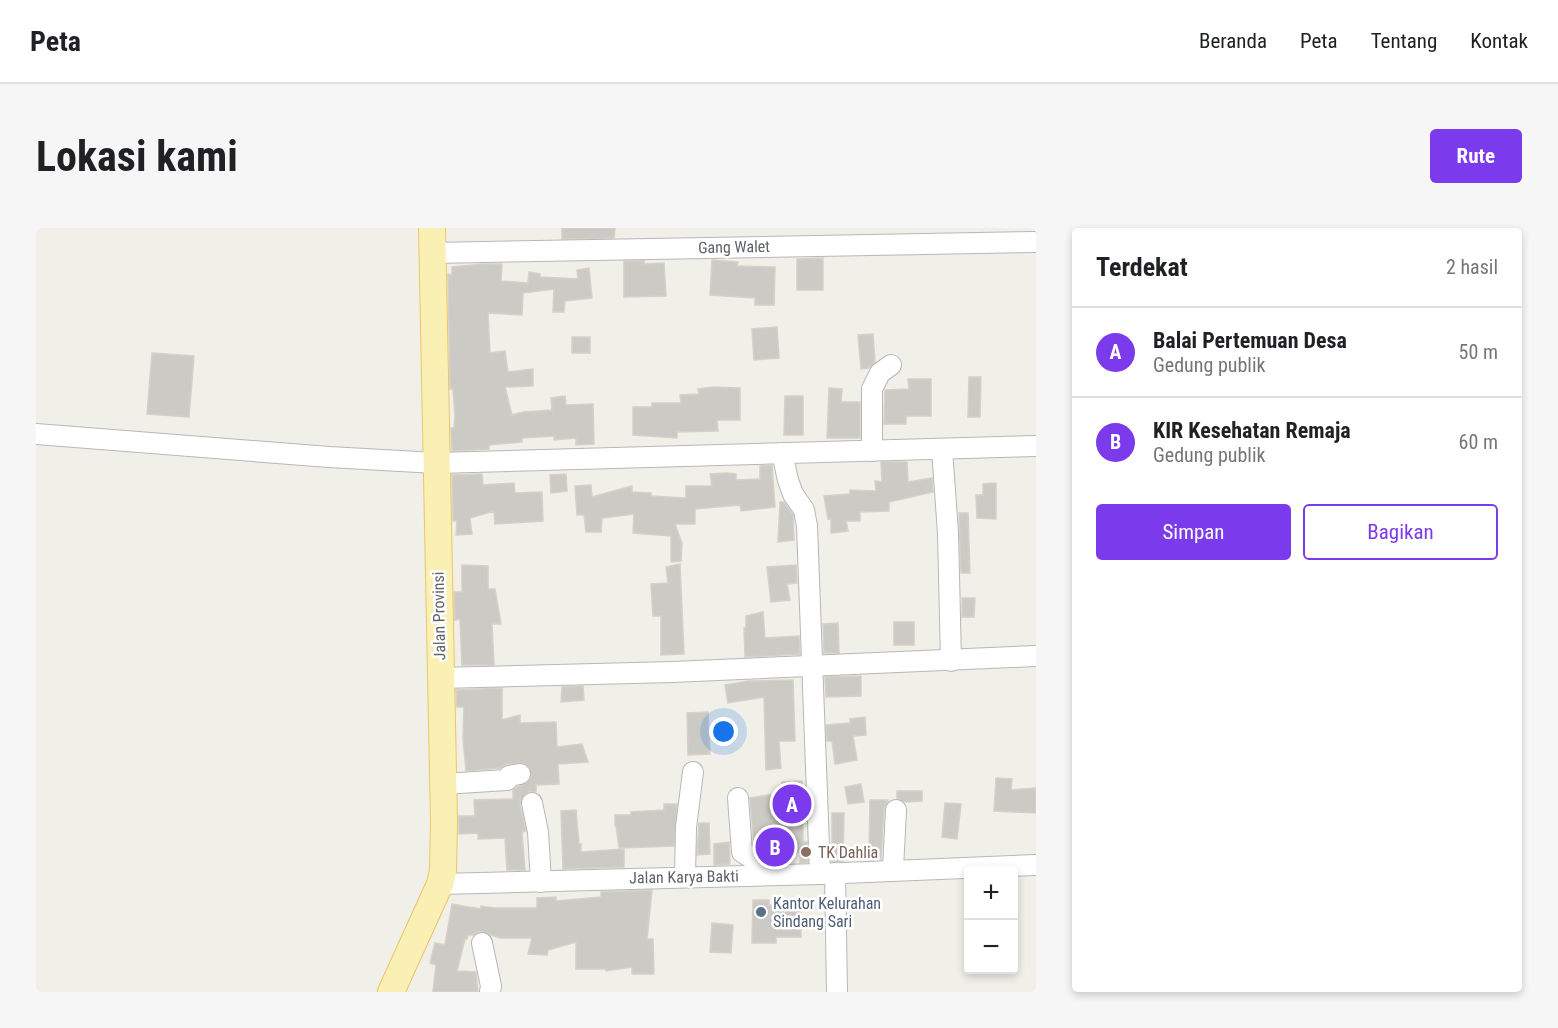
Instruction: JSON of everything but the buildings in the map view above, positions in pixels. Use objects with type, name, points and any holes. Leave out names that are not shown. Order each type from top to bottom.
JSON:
[{"type":"main road","name":"Jalan Provinsi","points":[[391,992],[440,884],[444,858],[432,240]]},
{"type":"street","name":"Gang Walet","points":[[432,240],[1036,242]]},
{"type":"street","points":[[872,451],[872,388],[880,373],[891,365]]},
{"type":"street","points":[[36,434],[436,463],[1036,446]]},
{"type":"street","points":[[942,449],[948,533],[951,661]]},
{"type":"street","points":[[782,453],[788,480],[793,494],[804,510],[807,526],[813,666],[837,992]]},
{"type":"street","points":[[440,678],[951,661],[1036,656]]},
{"type":"street","points":[[685,876],[686,827],[693,772]]},
{"type":"street","points":[[443,783],[507,780],[509,776],[520,774]]},
{"type":"street","points":[[738,798],[740,847],[745,855],[756,861],[758,875]]},
{"type":"street","points":[[532,803],[538,832],[541,882]]},
{"type":"street","points":[[893,869],[896,810]]},
{"type":"street","name":"Jalan Karya Bakti","points":[[440,884],[1036,865]]},
{"type":"street","points":[[482,943],[491,986],[490,992]]},
{"type":"place","name":"Balai Pertemuan Desa","points":[[792,804]]},
{"type":"place","name":"KIR Kesehatan Remaja","points":[[775,847]]},
{"type":"place","name":"TK Dahlia","points":[[806,852]]},
{"type":"place","name":"Kantor Kelurahan Sindang Sari","points":[[761,912]]}]
